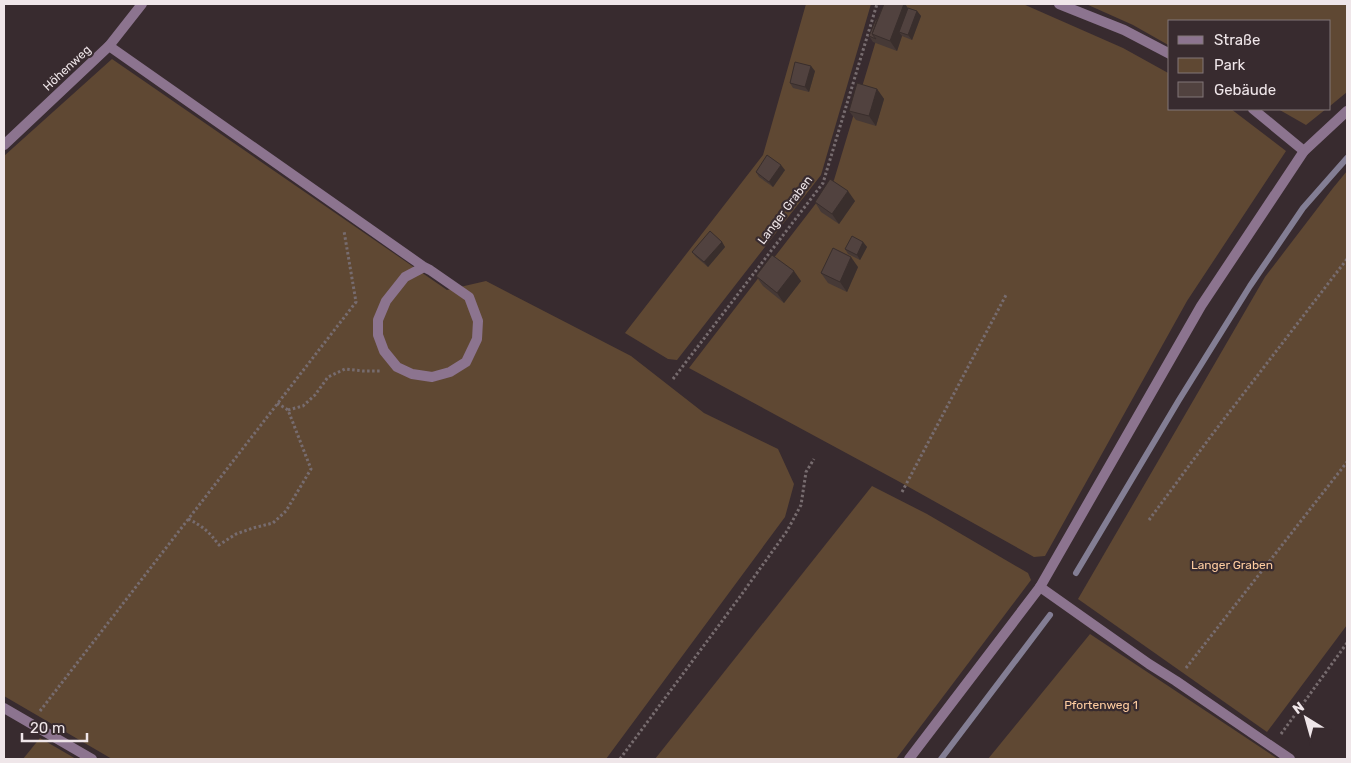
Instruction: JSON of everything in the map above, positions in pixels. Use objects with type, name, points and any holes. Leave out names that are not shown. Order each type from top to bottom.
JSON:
[{"type":"street","name":"Höhenweg","points":[[4,145],[109,46],[142,4]]},
{"type":"street","points":[[1059,4],[1124,30],[1168,53]]},
{"type":"street","points":[[109,46],[468,296],[478,322],[477,340],[466,362],[450,372],[432,377],[412,374],[397,367],[384,351],[378,335],[378,320],[386,301],[405,277],[424,267]]},
{"type":"street","points":[[1254,110],[1304,151]]},
{"type":"street","points":[[909,759],[1040,587],[1201,306],[1304,151],[1347,112]]},
{"type":"street","points":[[1040,587],[1290,759]]},
{"type":"street","points":[[4,708],[92,759]]},
{"type":"path","name":"Langer Graben","points":[[673,379],[822,182],[877,4]]},
{"type":"path","points":[[30,723],[356,302],[340,208]]},
{"type":"path","points":[[1149,520],[1347,259]]},
{"type":"path","points":[[902,492],[1006,295]]},
{"type":"path","points":[[288,410],[303,406],[316,395],[328,377],[344,369],[362,372],[381,371],[397,367]]},
{"type":"path","points":[[188,519],[202,525],[219,545],[236,534],[273,523],[286,511],[311,469],[288,410],[277,403]]},
{"type":"path","points":[[620,759],[724,620],[787,531],[801,505],[806,472],[814,459]]},
{"type":"path","points":[[1176,681],[1347,462]]},
{"type":"path","points":[[1272,747],[1347,643]]},
{"type":"green space","points":[[806,4],[871,4],[821,175],[677,360],[668,359],[625,333],[763,155]]},
{"type":"green space","points":[[887,4],[1023,4],[1123,48],[1168,73],[1168,110],[1232,110],[1286,151],[1187,301],[1045,556],[1034,557],[689,368],[834,180]]},
{"type":"green space","points":[[1086,4],[1347,4],[1347,92],[1331,105],[1331,20],[1168,20],[1168,45],[1133,25]]},
{"type":"green space","points":[[112,59],[447,290],[486,281],[631,356],[704,413],[778,449],[794,484],[785,517],[606,759],[112,759],[4,696],[4,156]]},
{"type":"green space","points":[[1280,110],[1325,110],[1306,125]]},
{"type":"green space","name":"Langer Graben","points":[[1347,171],[1347,625],[1267,732],[1078,599],[1265,277]]},
{"type":"green space","points":[[872,486],[927,514],[1028,573],[1031,580],[896,759],[655,759]]},
{"type":"green space","name":"Pfortenweg 1","points":[[1090,634],[1260,747],[1278,759],[988,759]]},
{"type":"green space","points":[[40,738],[76,759],[23,759]]},
{"type":"building","points":[[884,4],[904,4],[890,41],[872,34]]},
{"type":"building","points":[[908,8],[917,11],[908,35],[899,32]]},
{"type":"building","points":[[876,19],[872,34],[876,39],[869,36]]},
{"type":"building","points":[[795,62],[811,66],[805,87],[790,83]]},
{"type":"building","points":[[857,83],[877,89],[869,116],[849,111]]},
{"type":"building","points":[[767,155],[781,165],[769,182],[756,172]]},
{"type":"building","points":[[830,179],[848,191],[832,214],[815,202]]},
{"type":"building","points":[[710,231],[722,242],[704,262],[692,252]]},
{"type":"building","points":[[852,236],[863,242],[857,255],[845,249]]},
{"type":"building","points":[[833,248],[851,257],[840,282],[821,273]]},
{"type":"building","points":[[772,255],[794,271],[777,293],[756,276]]},
{"type":"waterway","points":[[1076,573],[1179,400],[1250,286],[1303,208],[1347,158]]},
{"type":"waterway","points":[[941,759],[1050,615]]}]
